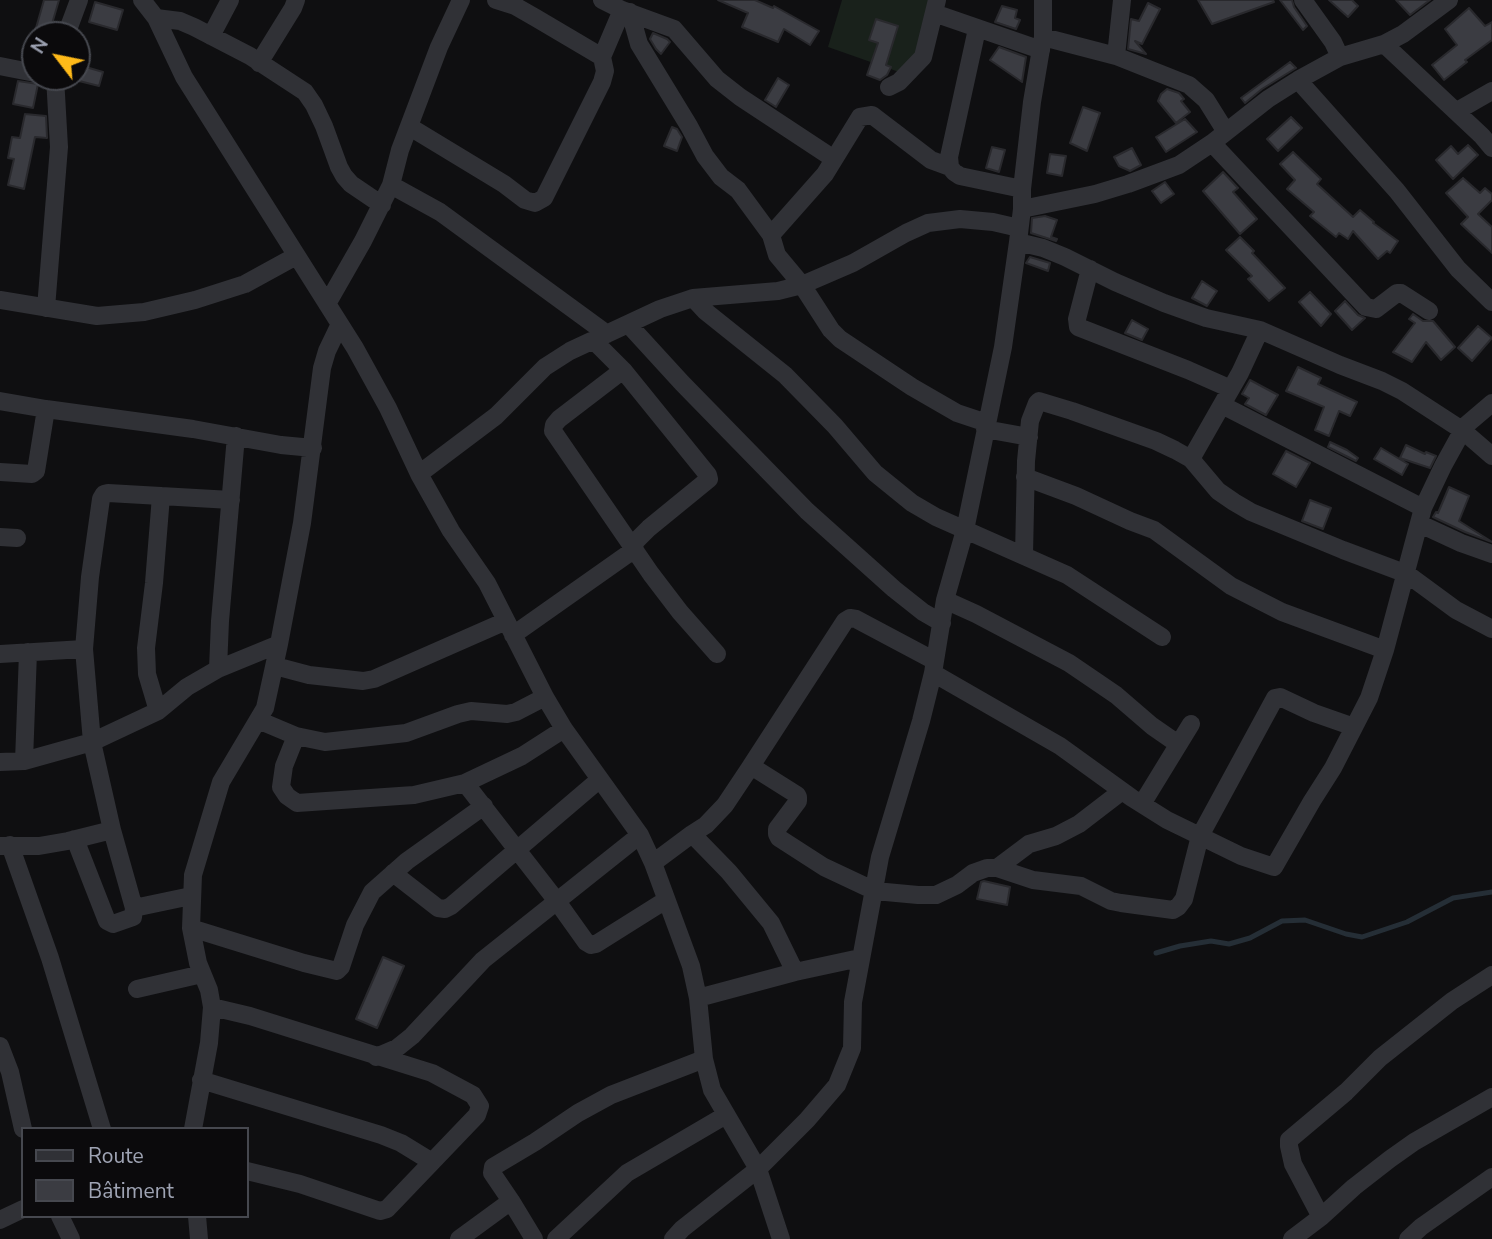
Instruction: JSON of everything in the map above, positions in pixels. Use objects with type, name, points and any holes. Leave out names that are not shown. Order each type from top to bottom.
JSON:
[{"type":"street","points":[[71,21],[79,0]]},
{"type":"street","points":[[142,0],[156,18],[184,77],[355,348],[388,408],[419,474],[451,531],[487,583],[564,729],[640,835],[691,966],[698,998],[704,1059],[712,1090],[758,1169],[780,1239]]},
{"type":"street","points":[[211,36],[230,0]]},
{"type":"street","points":[[259,63],[296,0]]},
{"type":"street","points":[[327,304],[391,185],[400,150],[439,47],[461,0]]},
{"type":"street","points":[[496,0],[515,6],[602,57]]},
{"type":"street","points":[[602,0],[674,29],[717,79],[834,159]]},
{"type":"street","points":[[673,1239],[758,1169],[807,1120],[836,1085],[852,1048],[853,1002],[880,857],[934,667],[945,600],[965,530],[1003,347],[1019,235],[1032,102],[1042,43],[1043,0]]},
{"type":"street","points":[[1116,55],[1122,0]]},
{"type":"street","points":[[1303,0],[1333,42],[1340,57]]},
{"type":"street","points":[[1022,209],[1095,194],[1179,165],[1298,80],[1340,57],[1384,44],[1403,34],[1449,0]]},
{"type":"street","points":[[889,87],[899,82],[923,57],[936,7],[976,29],[1013,40],[1116,55],[1189,85],[1206,100],[1219,138],[1366,307],[1376,309],[1397,293],[1401,293],[1429,311]]},
{"type":"street","points":[[410,127],[526,200],[535,203],[544,198],[602,82],[605,71],[602,57],[626,11]]},
{"type":"street","points":[[626,11],[639,44],[690,126],[705,156],[721,177],[738,190],[771,235],[777,255],[802,285],[831,330],[848,345],[957,413],[986,426],[1029,437]]},
{"type":"street","points":[[156,18],[180,20],[259,63],[305,92],[314,105],[344,176],[351,184],[382,205]]},
{"type":"street","points":[[950,167],[976,29]]},
{"type":"street","points":[[1384,44],[1482,135],[1492,148]]},
{"type":"street","points":[[0,66],[21,70]]},
{"type":"street","points":[[1298,80],[1397,191],[1458,269],[1492,302]]},
{"type":"street","points":[[46,308],[59,147],[56,91]]},
{"type":"street","points":[[1457,111],[1492,91]]},
{"type":"street","points":[[771,235],[825,174],[860,117],[872,115],[931,160],[950,167],[960,176],[1022,189]]},
{"type":"street","points":[[275,666],[309,675],[363,681],[510,628],[634,547],[649,528],[709,479],[600,337],[440,212],[391,185]]},
{"type":"street","points":[[419,474],[496,416],[545,367],[570,351],[660,309],[693,298],[758,293],[802,285],[853,263],[928,223],[960,219],[993,222],[1115,282],[1185,311],[1260,330],[1382,381],[1462,430],[1492,456]]},
{"type":"street","points":[[0,300],[97,316],[144,312],[245,284],[296,256]]},
{"type":"street","points":[[1090,269],[1077,319],[1078,327],[1231,389]]},
{"type":"street","points":[[693,298],[710,316],[785,375],[835,426],[875,473],[912,503],[936,517],[1067,575],[1163,637]]},
{"type":"street","points":[[193,1127],[209,1043],[212,1007],[209,990],[198,963],[191,928],[193,875],[221,782],[265,708],[302,523],[322,368],[340,324]]},
{"type":"street","points":[[628,324],[807,511],[894,589],[942,623]]},
{"type":"street","points":[[1191,459],[1240,373],[1260,330]]},
{"type":"street","points":[[623,370],[559,419],[553,431],[680,612],[717,654]]},
{"type":"street","points":[[0,401],[313,448]]},
{"type":"street","points":[[1024,555],[1025,477],[1032,414],[1039,401],[1175,450],[1191,459],[1218,491],[1251,512],[1407,575],[1456,610],[1492,629]]},
{"type":"street","points":[[653,863],[706,825],[725,806],[845,621],[850,618],[856,619],[1060,746],[1122,792],[1167,820],[1241,856],[1274,867],[1333,768],[1369,698],[1422,516],[1443,466],[1465,426],[1492,404]]},
{"type":"street","points":[[1222,405],[1422,516],[1461,544],[1492,554]]},
{"type":"street","points":[[0,472],[34,473],[46,409]]},
{"type":"street","points":[[218,668],[236,436]]},
{"type":"street","points":[[1025,477],[1154,530],[1231,586],[1282,612],[1385,650]]},
{"type":"street","points":[[75,839],[107,921],[113,924],[132,917],[134,908],[112,830],[92,742],[84,649],[90,577],[101,499],[108,493],[231,500]]},
{"type":"street","points":[[158,711],[147,674],[146,648],[161,496]]},
{"type":"street","points":[[945,600],[1069,663],[1116,695],[1178,744]]},
{"type":"street","points":[[0,762],[24,761],[92,742],[158,711],[187,687],[218,668],[279,644]]},
{"type":"street","points":[[0,654],[84,649]]},
{"type":"street","points":[[24,761],[28,652]]},
{"type":"street","points":[[258,720],[296,736],[325,743],[406,733],[471,711],[507,714],[545,696]]},
{"type":"street","points":[[751,766],[797,794],[798,801],[777,829],[779,838],[824,867],[874,891],[936,895],[957,886],[972,873],[987,867],[1034,880],[1081,886],[1121,903],[1173,910],[1184,899],[1200,836],[1275,698],[1280,697],[1354,727]]},
{"type":"street","points":[[1142,804],[1191,724]]},
{"type":"street","points":[[296,736],[284,766],[281,787],[287,796],[297,803],[414,795],[465,783],[522,756],[564,729]]},
{"type":"street","points":[[393,873],[438,908],[445,909],[600,779]]},
{"type":"street","points":[[465,783],[586,942],[591,945],[666,900]]},
{"type":"street","points":[[997,868],[1029,844],[1056,836],[1079,824],[1122,792]]},
{"type":"street","points":[[191,928],[337,971],[341,967],[355,925],[372,892],[417,854],[484,806]]},
{"type":"street","points":[[101,1127],[50,958],[5,846],[38,846],[112,830]]},
{"type":"street","points":[[692,834],[729,872],[771,923],[795,972]]},
{"type":"street","points":[[376,1057],[397,1048],[412,1036],[483,960],[640,835]]},
{"type":"street","points":[[134,908],[191,896]]},
{"type":"street","points":[[698,998],[860,958]]},
{"type":"street","points":[[137,989],[202,974]]},
{"type":"street","points":[[1321,1217],[1293,1164],[1289,1140],[1346,1092],[1380,1058],[1452,1002],[1492,975]]},
{"type":"street","points":[[212,1007],[250,1016],[432,1073],[473,1095],[480,1106],[477,1115],[387,1209],[380,1211],[300,1184],[248,1171]]},
{"type":"street","points":[[0,1046],[10,1072],[23,1127]]},
{"type":"street","points":[[534,1239],[492,1173],[493,1167],[578,1112],[611,1095],[704,1059]]},
{"type":"street","points":[[201,1080],[381,1135],[401,1143],[432,1162]]},
{"type":"street","points":[[1292,1239],[1398,1153],[1492,1097]]},
{"type":"street","points":[[556,1239],[630,1170],[726,1115]]},
{"type":"street","points":[[1408,1239],[1420,1227],[1492,1177]]},
{"type":"street","points":[[458,1239],[511,1201]]},
{"type":"street","points":[[0,1220],[21,1210]]},
{"type":"street","points":[[61,1218],[71,1239]]},
{"type":"street","points":[[197,1218],[199,1239]]},
{"type":"shaded area","points":[[842,0],[934,0],[916,78],[828,47]]},
{"type":"building","points":[[44,0],[59,0],[53,21],[38,21]]},
{"type":"building","points":[[718,0],[755,0],[773,8],[774,6],[819,31],[810,45],[784,29],[778,42],[742,27],[748,13]]},
{"type":"building","points":[[1198,0],[1273,0],[1274,2],[1212,24]]},
{"type":"building","points":[[1280,0],[1292,0],[1307,26],[1303,30]]},
{"type":"building","points":[[1329,0],[1352,0],[1358,6],[1348,17]]},
{"type":"building","points":[[1396,0],[1430,0],[1410,15]]},
{"type":"building","points":[[95,2],[123,10],[117,30],[89,21]]},
{"type":"building","points":[[1148,3],[1160,9],[1142,44],[1135,41],[1146,54],[1128,49],[1131,19],[1139,21]]},
{"type":"building","points":[[1002,6],[1017,10],[1015,18],[1020,20],[1016,29],[995,22]]},
{"type":"building","points":[[1469,8],[1485,26],[1492,22],[1492,40],[1444,80],[1432,65],[1457,45],[1445,29]]},
{"type":"building","points":[[876,19],[898,26],[886,65],[891,67],[887,75],[880,80],[867,75],[878,43],[869,40]]},
{"type":"building","points":[[653,33],[670,42],[661,54],[650,39]]},
{"type":"building","points":[[999,47],[1026,57],[1022,82],[990,60]]},
{"type":"building","points":[[1290,62],[1296,68],[1245,103],[1241,98]]},
{"type":"building","points":[[91,68],[103,72],[99,86],[91,84]]},
{"type":"building","points":[[778,78],[789,85],[776,107],[765,100]]},
{"type":"building","points":[[18,81],[21,81],[21,91],[37,91],[33,108],[13,104]]},
{"type":"building","points":[[1167,89],[1179,93],[1184,99],[1181,101],[1190,112],[1176,123],[1158,101]]},
{"type":"building","points":[[1083,107],[1100,113],[1087,151],[1070,143]]},
{"type":"building","points":[[25,114],[46,116],[47,138],[35,137],[24,189],[8,185],[14,159],[8,158],[12,137],[20,138]]},
{"type":"building","points":[[1291,117],[1302,128],[1278,151],[1267,139]]},
{"type":"building","points":[[1185,119],[1197,132],[1166,152],[1156,137]]},
{"type":"building","points":[[672,127],[677,129],[682,137],[677,151],[664,146]]},
{"type":"building","points":[[1468,145],[1478,155],[1453,179],[1436,160],[1451,146],[1458,154]]},
{"type":"building","points":[[992,147],[1005,150],[999,172],[986,168]]},
{"type":"building","points":[[1132,148],[1141,165],[1130,171],[1119,166],[1114,157]]},
{"type":"building","points":[[1293,152],[1321,179],[1317,184],[1353,217],[1360,210],[1398,241],[1390,253],[1387,251],[1378,259],[1353,231],[1348,239],[1339,233],[1336,237],[1310,216],[1314,212],[1287,189],[1295,180],[1280,164]]},
{"type":"building","points":[[1050,154],[1066,156],[1062,176],[1047,173]]},
{"type":"building","points":[[1223,172],[1238,188],[1233,192],[1257,219],[1240,234],[1203,191]]},
{"type":"building","points":[[1463,178],[1480,193],[1485,188],[1492,194],[1492,200],[1478,214],[1492,227],[1492,253],[1461,224],[1468,217],[1446,193]]},
{"type":"building","points":[[1165,182],[1174,194],[1161,203],[1152,191]]},
{"type":"building","points":[[1045,216],[1057,220],[1051,237],[1057,239],[1056,241],[1031,233],[1032,218]]},
{"type":"building","points":[[1240,237],[1285,288],[1269,301],[1248,279],[1252,276],[1226,250]]},
{"type":"building","points":[[1030,257],[1050,263],[1048,271],[1026,263]]},
{"type":"building","points":[[1202,281],[1217,291],[1207,306],[1192,298]]},
{"type":"building","points":[[1310,292],[1331,314],[1321,326],[1299,302]]},
{"type":"building","points":[[1345,301],[1358,315],[1365,318],[1352,330],[1335,311]]},
{"type":"building","points":[[1413,314],[1423,321],[1433,321],[1455,347],[1441,360],[1426,342],[1412,362],[1393,352],[1415,323],[1409,319]]},
{"type":"building","points":[[1132,320],[1148,329],[1142,340],[1125,333]]},
{"type":"building","points":[[1478,326],[1492,338],[1472,361],[1458,348]]},
{"type":"building","points":[[1298,367],[1321,378],[1318,384],[1357,402],[1350,416],[1339,411],[1329,436],[1315,430],[1324,407],[1286,391]]},
{"type":"building","points":[[1250,380],[1278,395],[1266,415],[1245,404],[1249,398],[1242,394]]},
{"type":"building","points":[[1330,442],[1358,458],[1356,461],[1328,447]]},
{"type":"building","points":[[1406,445],[1436,456],[1430,468],[1400,458]]},
{"type":"building","points":[[1381,448],[1408,464],[1402,475],[1374,459]]},
{"type":"building","points":[[1286,451],[1310,463],[1296,487],[1273,474]]},
{"type":"building","points":[[1449,487],[1469,496],[1459,521],[1492,542],[1433,517],[1438,513]]},
{"type":"building","points":[[1310,500],[1331,508],[1323,529],[1302,521]]},
{"type":"building","points":[[981,882],[1010,887],[1007,905],[977,899]]},
{"type":"building","points":[[383,957],[404,966],[377,1028],[356,1019]]},
{"type":"waterway","points":[[1156,953],[1211,941],[1229,944],[1250,938],[1282,921],[1305,920],[1362,937],[1407,922],[1453,898],[1492,892]]}]
